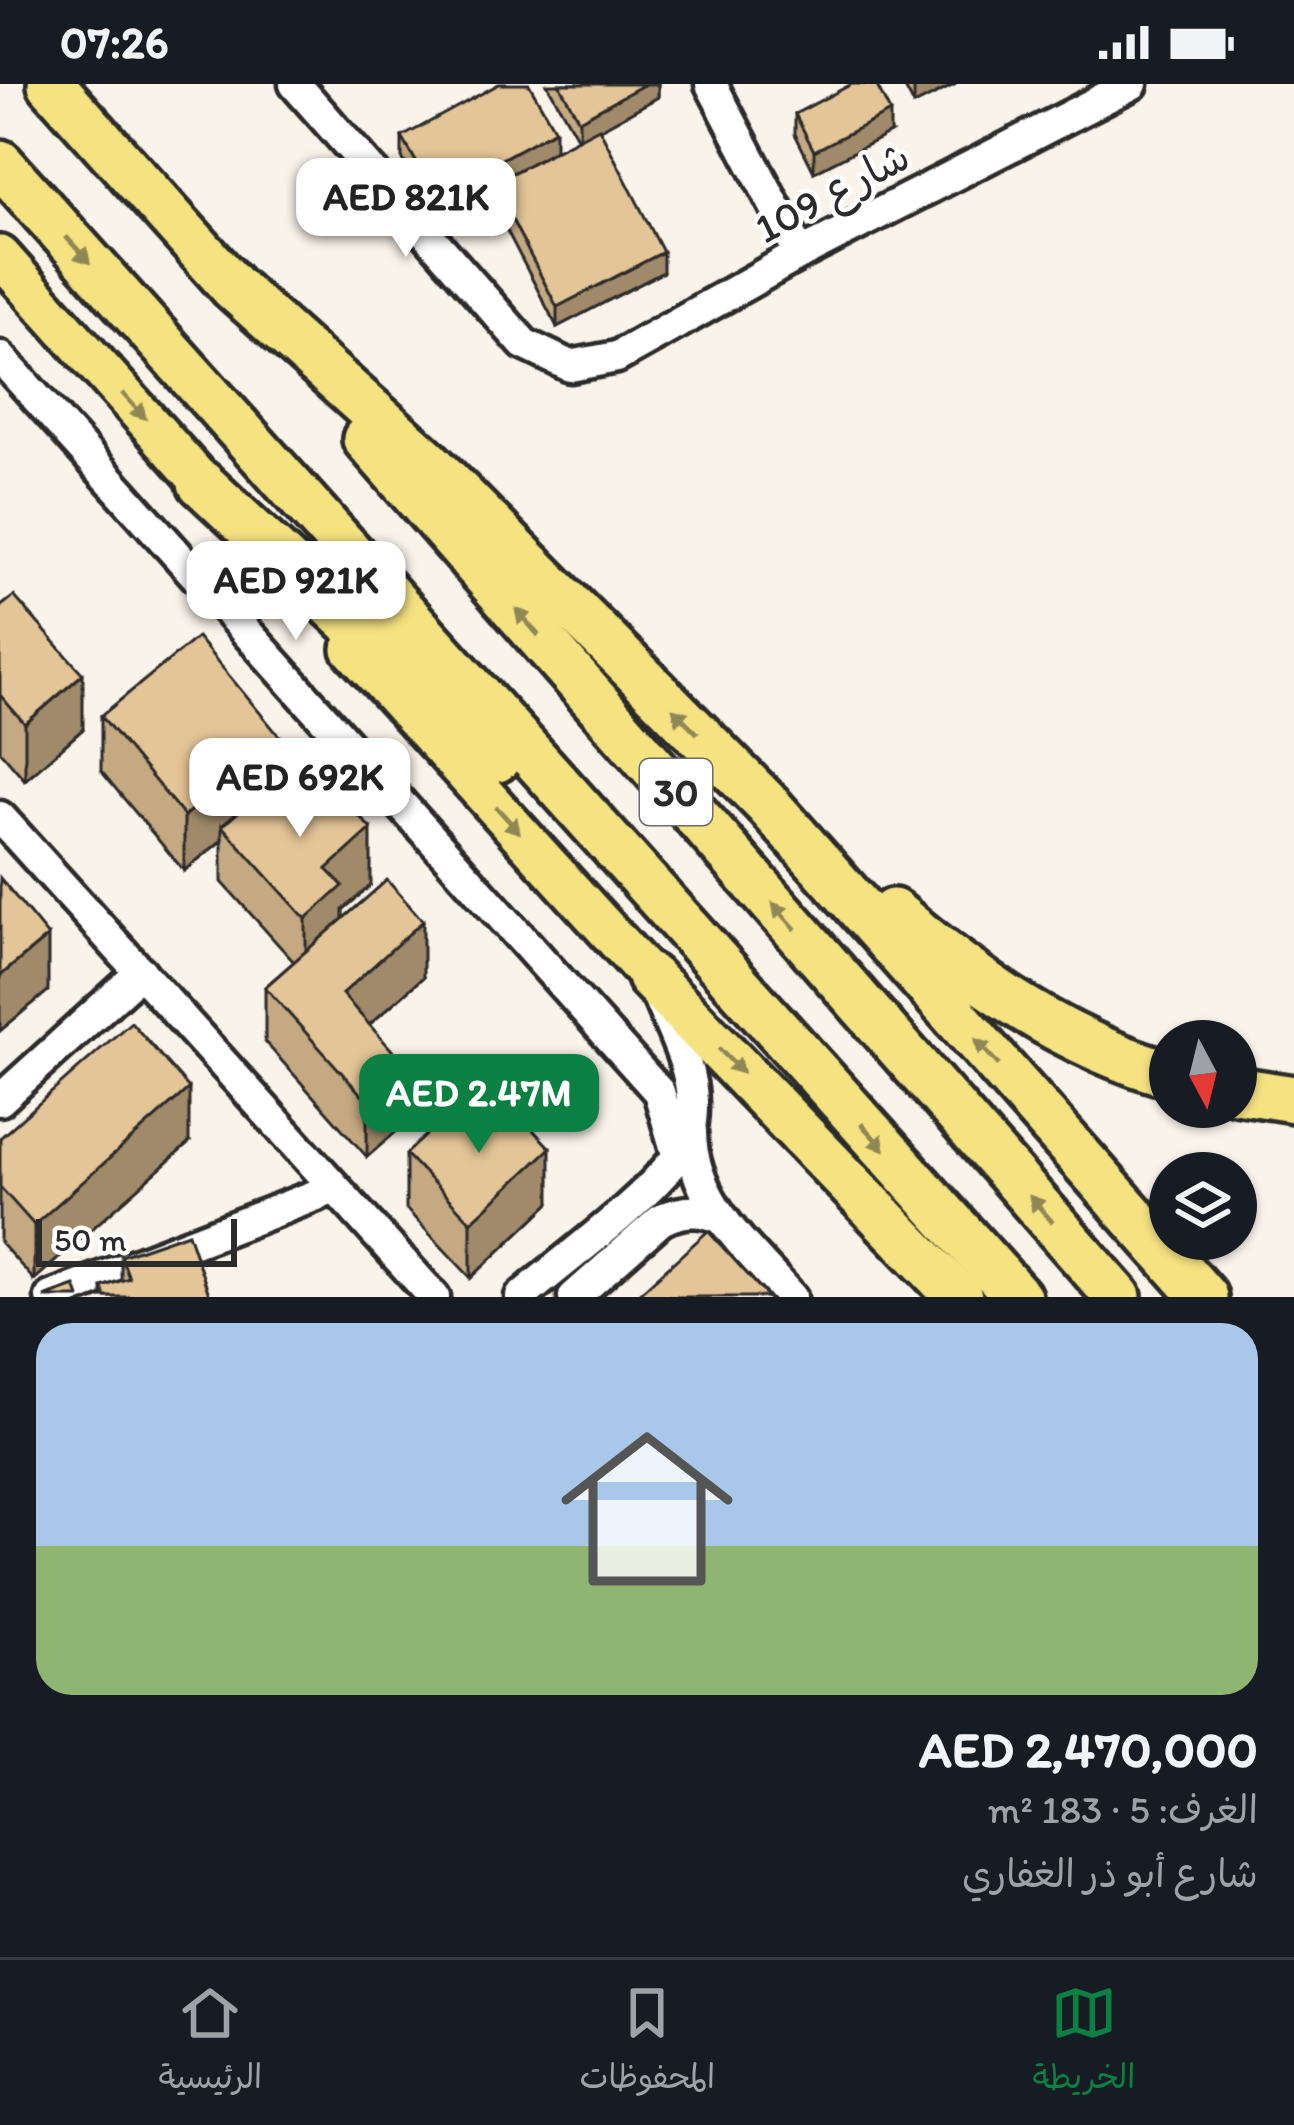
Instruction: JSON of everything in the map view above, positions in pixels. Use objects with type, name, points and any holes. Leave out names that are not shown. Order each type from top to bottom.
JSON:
[{"type":"highway","name":"30","points":[[51,84],[1118,1297]]},
{"type":"highway","name":"30","points":[[0,163],[1018,1297]]},
{"type":"highway","points":[[233,287],[427,461],[768,805],[1204,1297]]},
{"type":"highway","points":[[202,483],[738,988]]},
{"type":"highway","points":[[768,805],[985,985],[1069,1033],[1149,1065]]},
{"type":"highway","points":[[650,977],[959,1297]]},
{"type":"highway","points":[[1257,1093],[1294,1099]]},
{"type":"main road","points":[[0,256],[650,977]]},
{"type":"street","name":"شارع 109","points":[[295,84],[524,344],[570,366],[617,357],[800,254],[1132,84]]},
{"type":"street","points":[[711,84],[800,254]]},
{"type":"street","points":[[0,356],[659,1092],[717,1217],[791,1297]]},
{"type":"street","points":[[0,818],[434,1297]]},
{"type":"street","points":[[0,1100],[141,972]]},
{"type":"street","points":[[521,1297],[638,1196],[684,1144],[693,1102],[688,1072],[650,977]]},
{"type":"street","points":[[51,1297],[335,1187]]},
{"type":"street","points":[[638,1196],[676,1198],[717,1217]]},
{"type":"street","points":[[574,1297],[662,1220],[686,1211],[717,1217]]},
{"type":"building","points":[[499,84],[529,84],[555,130],[435,195],[402,137]]},
{"type":"building","points":[[559,84],[645,84],[579,120]]},
{"type":"building","points":[[852,84],[876,84],[890,112],[814,151],[795,114]]},
{"type":"building","points":[[599,128],[663,252],[557,307],[493,183]]},
{"type":"building","points":[[14,596],[83,674],[25,724],[0,695],[0,607]]},
{"type":"building","points":[[197,637],[280,737],[184,816],[101,716]]},
{"type":"building","points":[[318,770],[371,829],[327,869],[343,886],[306,919],[222,826],[259,794],[274,809]]},
{"type":"building","points":[[0,878],[48,936],[0,976]]},
{"type":"building","points":[[387,880],[423,921],[342,994],[407,1067],[367,1101],[265,987]]},
{"type":"building","points":[[131,1022],[189,1088],[34,1225],[0,1187],[0,1138]]},
{"type":"building","points":[[499,1094],[550,1148],[471,1222],[406,1154],[448,1115],[462,1129]]},
{"type":"building","points":[[708,1231],[768,1297],[635,1297]]},
{"type":"building","points":[[188,1233],[210,1297],[105,1297],[102,1287],[129,1278],[121,1256]]},
{"type":"building","points":[[75,1286],[79,1297],[44,1297]]}]
